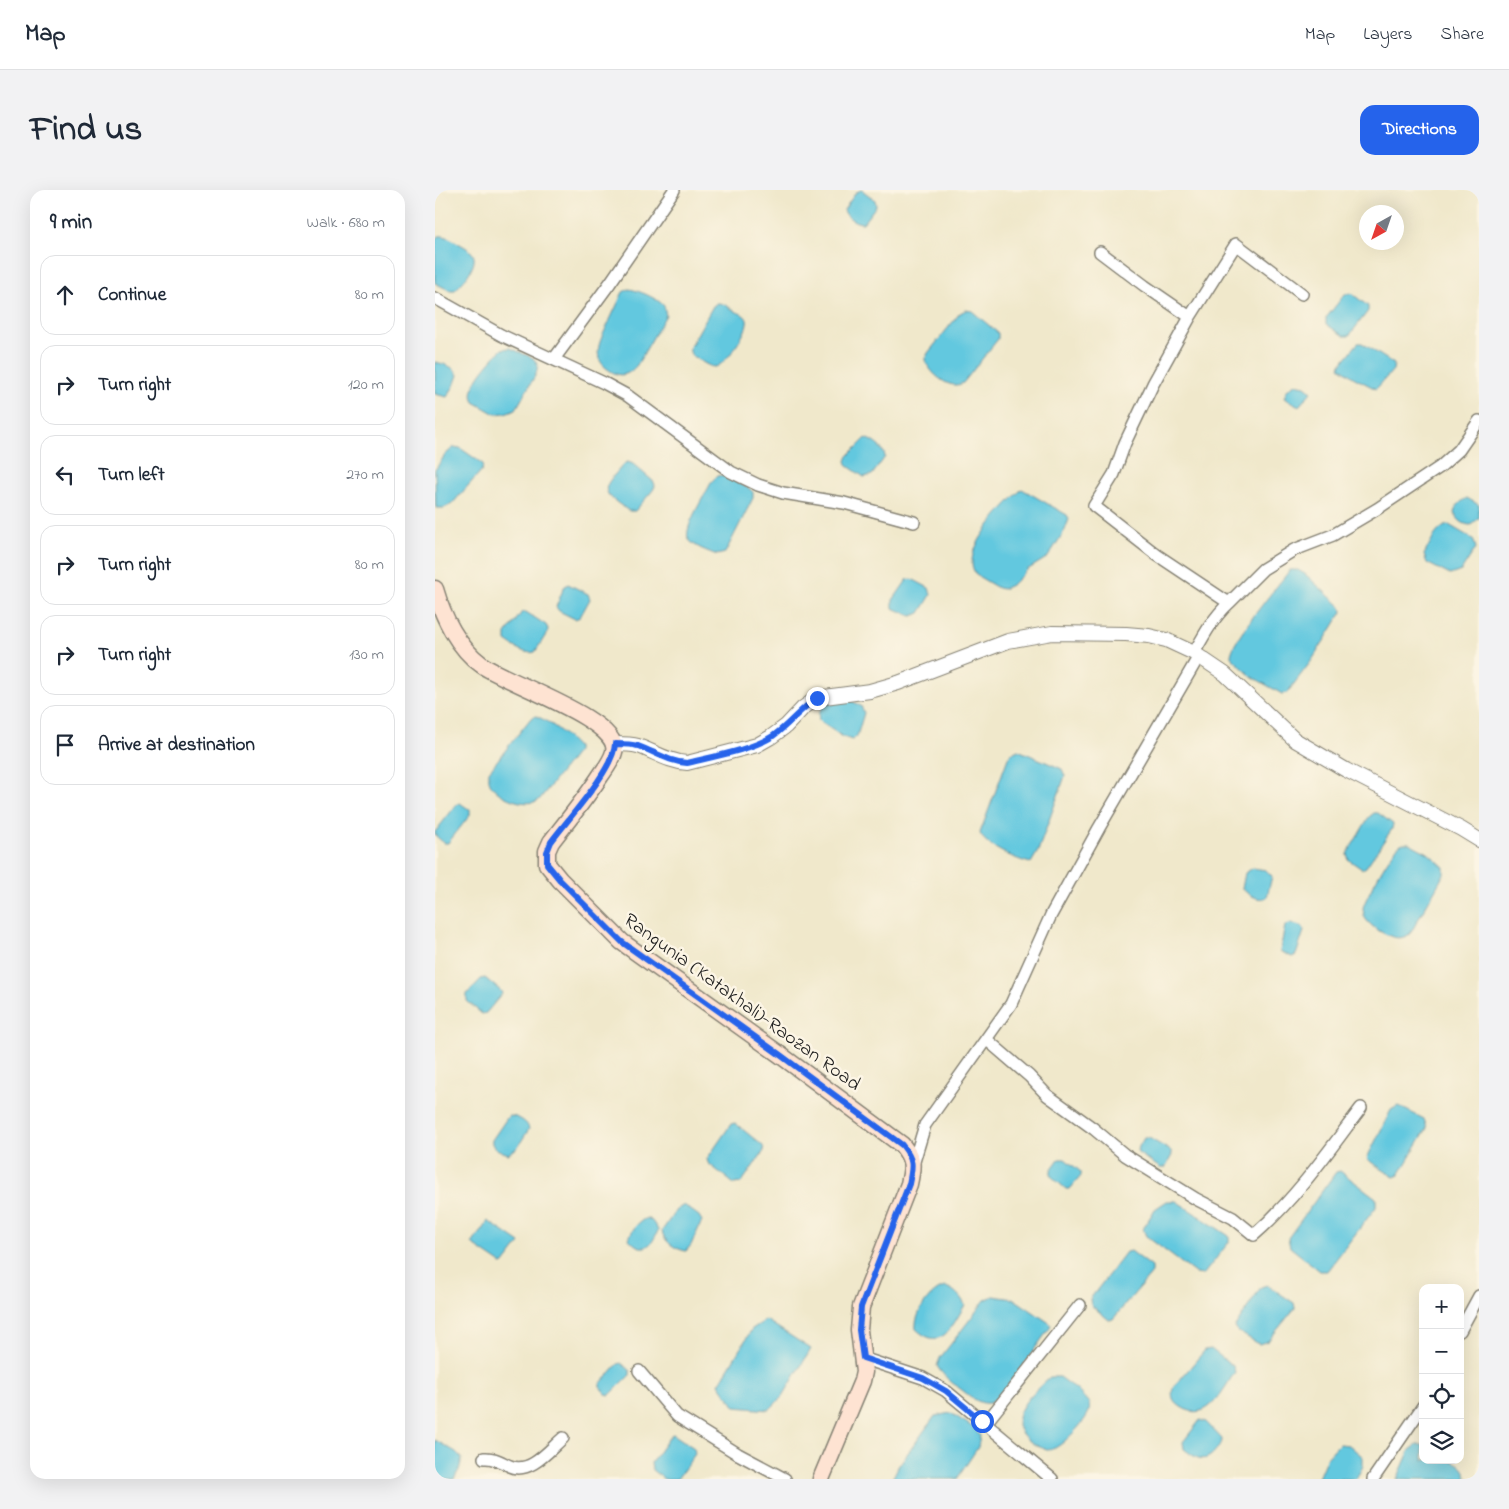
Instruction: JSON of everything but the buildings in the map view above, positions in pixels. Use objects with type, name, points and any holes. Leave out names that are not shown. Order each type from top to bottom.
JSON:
[{"type":"main road","points":[[435,589],[440,607],[452,630],[469,654],[481,665],[506,679],[539,692],[564,705],[603,730],[612,738],[615,744]]},
{"type":"main road","name":"Rangunia (Katakhali)-Raozan Road","points":[[615,744],[615,751],[606,768],[551,842],[547,852],[547,864],[560,880],[622,942],[772,1048],[902,1145],[911,1157],[913,1165]]},
{"type":"main road","points":[[821,1479],[859,1392],[864,1372],[859,1330],[861,1307],[909,1184],[913,1165]]},
{"type":"street","points":[[554,359],[610,284],[674,190]]},
{"type":"street","points":[[1229,604],[1157,554],[1094,506],[1114,474],[1125,443],[1153,384],[1190,317],[1236,244],[1302,294]]},
{"type":"street","points":[[1099,252],[1190,317]]},
{"type":"street","points":[[435,298],[501,335],[628,396],[731,472],[758,485],[783,493],[844,503],[914,522]]},
{"type":"street","points":[[913,1165],[925,1125],[1011,1004],[1051,915],[1196,655],[1208,627],[1217,614],[1263,570],[1294,550],[1333,534],[1370,514],[1440,468],[1459,450],[1479,421]]},
{"type":"street","points":[[615,744],[639,746],[679,762],[697,761],[757,744],[771,737],[787,726],[803,708],[817,698],[869,691],[898,683],[1008,641],[1053,633],[1149,636],[1167,640],[1196,655],[1225,674],[1295,740],[1346,770],[1461,828],[1479,840]]},
{"type":"street","points":[[987,1039],[1029,1076],[1047,1096],[1125,1155],[1233,1218],[1254,1234],[1277,1214],[1314,1173],[1361,1108]]},
{"type":"street","points":[[1461,1329],[1479,1296]]},
{"type":"street","points":[[985,1424],[1080,1306]]},
{"type":"street","points":[[863,1358],[887,1365],[946,1391],[1052,1479]]},
{"type":"street","points":[[639,1371],[677,1416],[738,1454],[785,1479]]},
{"type":"street","points":[[1373,1479],[1419,1412]]},
{"type":"street","points":[[484,1458],[495,1458],[516,1468],[526,1468],[563,1438]]},
{"type":"water","points":[[862,190],[875,200],[876,206],[863,223],[851,219],[844,210],[856,192]]},
{"type":"water","points":[[438,236],[447,237],[469,249],[474,257],[471,270],[465,280],[455,290],[449,290],[435,283],[435,239]]},
{"type":"water","points":[[629,289],[643,293],[658,301],[664,306],[666,315],[637,365],[630,372],[621,375],[614,373],[601,363],[598,351],[599,344],[623,292]]},
{"type":"water","points":[[1351,293],[1368,306],[1368,311],[1349,336],[1344,336],[1326,324],[1326,318],[1345,294]]},
{"type":"water","points":[[717,303],[724,304],[744,315],[747,325],[741,339],[730,354],[715,367],[694,357],[690,353],[690,347],[713,306]]},
{"type":"water","points":[[966,310],[972,311],[998,333],[998,339],[963,383],[952,385],[936,375],[925,360],[928,353],[960,313]]},
{"type":"water","points":[[1358,343],[1362,343],[1394,364],[1393,370],[1376,389],[1353,377],[1340,367]]},
{"type":"water","points":[[510,348],[533,358],[538,365],[536,374],[516,409],[495,414],[474,402],[472,396],[473,389],[476,381],[492,360],[502,349]]},
{"type":"water","points":[[435,362],[451,367],[458,375],[447,397],[435,394]]},
{"type":"water","points":[[1295,384],[1305,386],[1311,392],[1299,406],[1284,398],[1287,390]]},
{"type":"water","points":[[866,438],[881,448],[885,457],[872,475],[864,477],[848,466],[846,461],[848,456]]},
{"type":"water","points":[[454,447],[460,448],[483,464],[482,470],[452,504],[444,508],[436,508],[435,470],[445,455]]},
{"type":"water","points":[[628,462],[654,482],[655,486],[635,511],[629,511],[619,504],[608,494],[606,489],[611,479]]},
{"type":"water","points":[[724,475],[750,489],[753,492],[753,498],[725,553],[717,555],[693,544],[688,538],[688,533],[689,526],[712,481],[717,476]]},
{"type":"water","points":[[1022,489],[1067,515],[1069,519],[1065,530],[1048,557],[1027,570],[1013,584],[1003,589],[998,588],[976,575],[972,564],[973,554],[977,544],[991,523]]},
{"type":"water","points":[[1467,498],[1479,505],[1479,518],[1471,525],[1461,522],[1454,513],[1459,504]]},
{"type":"water","points":[[1449,525],[1473,539],[1476,548],[1461,571],[1450,575],[1427,563],[1424,555],[1437,532],[1444,526]]},
{"type":"water","points":[[1290,570],[1298,570],[1305,574],[1341,607],[1342,612],[1312,660],[1287,693],[1282,694],[1251,676],[1231,657],[1238,639],[1246,627]]},
{"type":"water","points":[[912,579],[929,588],[931,595],[920,613],[912,616],[893,608],[893,600],[907,580]]},
{"type":"water","points":[[568,584],[588,594],[590,599],[580,617],[575,619],[559,611],[556,607],[564,587]]},
{"type":"water","points":[[522,612],[526,612],[546,625],[548,629],[535,652],[523,651],[506,641],[506,634]]},
{"type":"water","points":[[831,700],[852,701],[861,706],[864,713],[857,736],[852,740],[843,737],[819,721],[821,709]]},
{"type":"water","points":[[536,716],[563,734],[577,747],[577,752],[539,800],[526,803],[519,802],[505,797],[494,788],[489,780],[489,771],[531,718]]},
{"type":"water","points":[[1018,750],[1062,769],[1065,776],[1038,851],[1031,863],[995,848],[980,833],[1008,758]]},
{"type":"water","points":[[460,803],[470,810],[470,815],[448,843],[444,843],[436,836],[435,832],[457,804]]},
{"type":"water","points":[[1374,813],[1378,813],[1393,824],[1392,829],[1366,867],[1362,869],[1349,860],[1347,854],[1369,817]]},
{"type":"water","points":[[1409,843],[1428,853],[1444,867],[1444,874],[1410,934],[1397,938],[1385,934],[1368,922],[1364,916],[1363,908],[1374,884],[1392,854],[1401,844]]},
{"type":"water","points":[[1253,868],[1266,870],[1272,876],[1267,897],[1260,899],[1242,889],[1245,873]]},
{"type":"water","points":[[1291,923],[1303,927],[1304,931],[1296,955],[1292,957],[1280,951],[1285,926]]},
{"type":"water","points":[[485,978],[502,994],[486,1013],[482,1014],[467,1001],[467,994],[481,979]]},
{"type":"water","points":[[1398,1106],[1424,1119],[1427,1128],[1399,1175],[1394,1177],[1367,1158],[1391,1110]]},
{"type":"water","points":[[510,1116],[522,1120],[529,1129],[517,1148],[508,1154],[497,1149],[493,1145],[492,1140]]},
{"type":"water","points":[[735,1123],[763,1146],[764,1151],[741,1183],[734,1184],[708,1163],[707,1159],[731,1124]]},
{"type":"water","points":[[1144,1138],[1149,1138],[1171,1151],[1172,1155],[1165,1168],[1160,1168],[1138,1153],[1137,1150]]},
{"type":"water","points":[[1059,1159],[1065,1159],[1081,1172],[1081,1176],[1070,1189],[1066,1189],[1051,1176],[1051,1170]]},
{"type":"water","points":[[1340,1171],[1376,1198],[1376,1207],[1327,1271],[1320,1271],[1290,1247],[1288,1238],[1336,1172]]},
{"type":"water","points":[[1167,1201],[1176,1201],[1229,1236],[1229,1242],[1203,1275],[1196,1274],[1146,1236],[1143,1229],[1155,1209]]},
{"type":"water","points":[[684,1205],[699,1216],[702,1221],[691,1245],[686,1251],[678,1249],[671,1244],[665,1238],[662,1231],[676,1210]]},
{"type":"water","points":[[647,1218],[652,1221],[658,1230],[653,1241],[642,1247],[634,1244],[629,1239],[635,1227]]},
{"type":"water","points":[[488,1221],[520,1243],[503,1265],[472,1244]]},
{"type":"water","points":[[1131,1251],[1152,1267],[1152,1273],[1113,1319],[1109,1320],[1091,1305],[1090,1299],[1126,1252]]},
{"type":"water","points":[[1267,1285],[1294,1303],[1295,1308],[1268,1341],[1259,1344],[1237,1331],[1235,1327],[1261,1287]]},
{"type":"water","points":[[946,1287],[957,1294],[965,1305],[956,1321],[945,1334],[933,1338],[925,1336],[916,1329],[918,1316],[929,1297]]},
{"type":"water","points":[[993,1296],[1014,1299],[1051,1324],[1003,1392],[990,1403],[982,1403],[975,1400],[945,1377],[937,1366],[940,1358],[985,1300]]},
{"type":"water","points":[[766,1320],[811,1349],[783,1396],[769,1410],[735,1407],[719,1384],[752,1329]]},
{"type":"water","points":[[1211,1349],[1233,1366],[1235,1372],[1219,1396],[1207,1408],[1191,1411],[1181,1407],[1174,1401],[1173,1388],[1205,1350]]},
{"type":"water","points":[[621,1363],[630,1370],[630,1375],[610,1395],[606,1394],[600,1387],[600,1384]]},
{"type":"water","points":[[1050,1377],[1059,1377],[1077,1390],[1089,1403],[1089,1411],[1084,1420],[1062,1443],[1052,1449],[1035,1445],[1022,1434],[1018,1425],[1018,1417],[1027,1400]]},
{"type":"water","points":[[951,1413],[974,1428],[980,1436],[978,1447],[957,1479],[892,1479],[899,1465],[935,1416]]},
{"type":"water","points":[[1200,1420],[1206,1422],[1222,1439],[1219,1447],[1208,1457],[1204,1458],[1197,1457],[1184,1449],[1183,1442]]},
{"type":"water","points":[[673,1434],[694,1448],[695,1454],[677,1479],[664,1479],[652,1470],[651,1463]]},
{"type":"water","points":[[435,1440],[456,1452],[462,1458],[454,1479],[435,1479]]},
{"type":"water","points":[[1339,1444],[1349,1445],[1363,1457],[1363,1466],[1356,1479],[1318,1479],[1327,1457]]},
{"type":"water","points":[[1419,1445],[1419,1464],[1458,1464],[1467,1477],[1465,1479],[1397,1479],[1410,1450]]},
{"type":"route","points":[[817,698],[803,708],[787,726],[757,744],[687,763],[662,757],[639,746],[615,744],[615,751],[611,759],[590,792],[551,842],[547,852],[547,864],[560,880],[622,942],[779,1054],[902,1145],[908,1152],[913,1165],[909,1184],[861,1307],[859,1330],[863,1358],[923,1378],[946,1391],[982,1421]]}]
